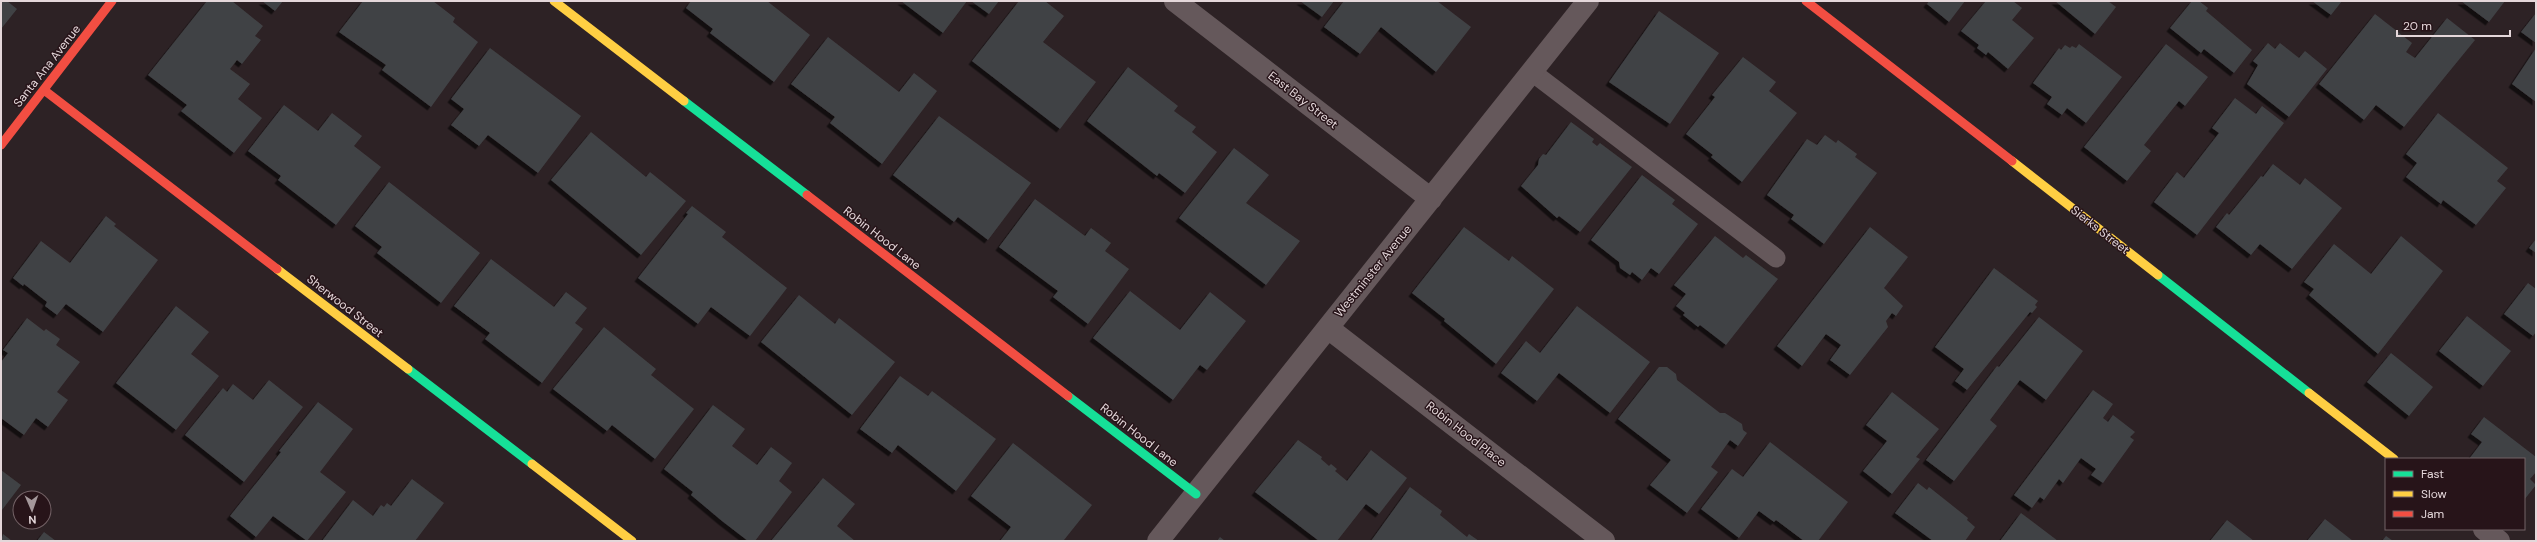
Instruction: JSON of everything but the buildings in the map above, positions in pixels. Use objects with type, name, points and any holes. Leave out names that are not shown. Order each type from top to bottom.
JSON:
[{"type":"street","name":"Santa Ana Avenue","points":[[1,145],[112,1]]},
{"type":"street","name":"Robin Hood Lane","points":[[554,1],[1196,494]]},
{"type":"street","name":"East Bay Street","points":[[1175,1],[1431,199]]},
{"type":"street","name":"Westminster Avenue","points":[[1158,541],[1588,1]]},
{"type":"street","name":"Sierks Street","points":[[1806,1],[2393,458]]},
{"type":"street","name":"Sherwood Street","points":[[44,90],[632,541]]},
{"type":"street","name":"Robin Hood Place","points":[[1328,328],[1604,541]]},
{"type":"street","points":[[2485,530],[2499,541]]},
{"type":"lane","points":[[1532,72],[1776,258]]},
{"type":"traffic: fast","points":[[684,101],[807,195]]},
{"type":"traffic: fast","points":[[2158,275],[2309,393]]},
{"type":"traffic: fast","points":[[408,369],[532,464]]},
{"type":"traffic: fast","points":[[1068,396],[1196,494]]},
{"type":"traffic: slow","points":[[554,1],[684,101]]},
{"type":"traffic: slow","points":[[2012,161],[2158,275]]},
{"type":"traffic: slow","points":[[277,269],[408,369]]},
{"type":"traffic: slow","points":[[2309,393],[2393,458]]},
{"type":"traffic: slow","points":[[532,464],[632,541]]},
{"type":"traffic: jam","points":[[1,145],[112,1]]},
{"type":"traffic: jam","points":[[1806,1],[2012,161]]},
{"type":"traffic: jam","points":[[44,90],[277,269]]},
{"type":"traffic: jam","points":[[807,195],[1068,396]]}]
